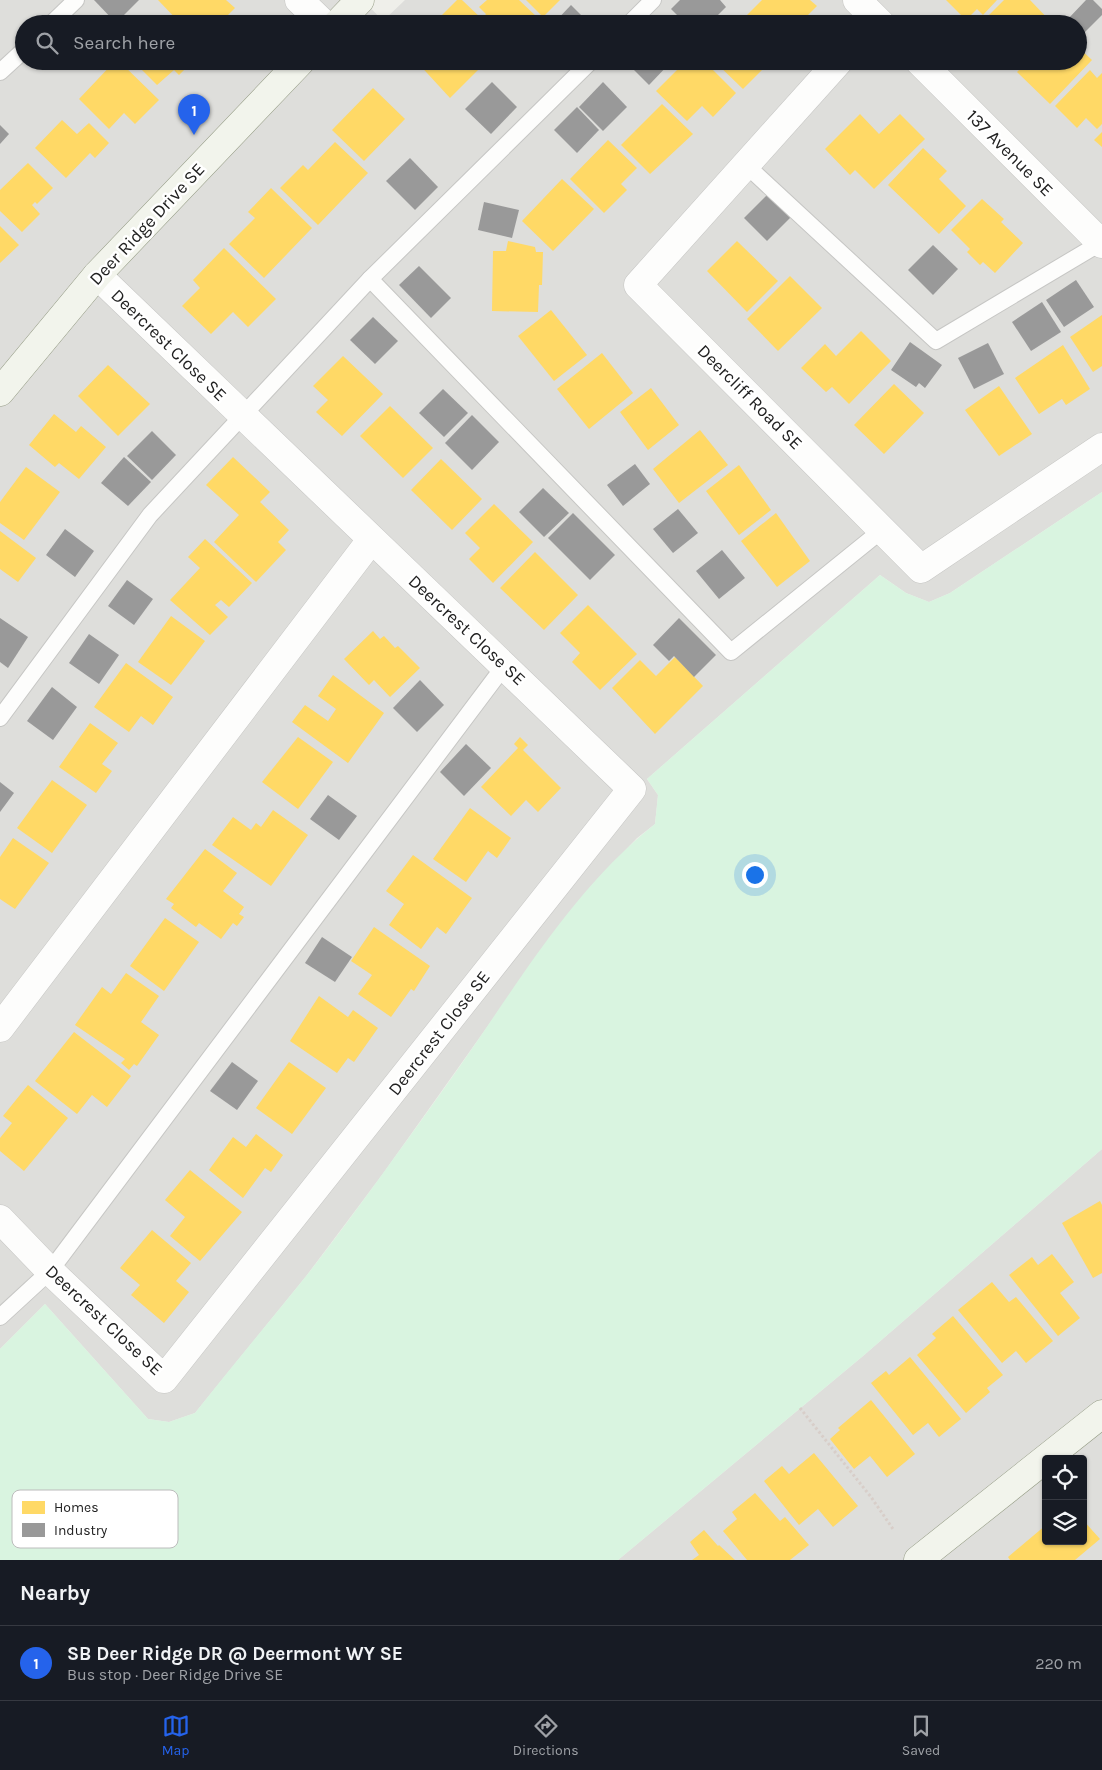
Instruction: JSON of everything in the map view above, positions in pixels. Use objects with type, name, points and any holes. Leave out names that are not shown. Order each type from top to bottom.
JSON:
[{"type":"street","points":[[299,0],[315,15]]},
{"type":"street","points":[[346,15],[360,0]]},
{"type":"street","points":[[858,0],[871,15]]},
{"type":"street","name":"Deer Ridge Drive SE","points":[[0,392],[97,275],[292,70]]},
{"type":"street","name":"Deercliff Road SE","points":[[831,70],[638,285],[921,568],[1102,448]]},
{"type":"street","name":"137 Avenue SE","points":[[928,70],[1102,243]]},
{"type":"street","name":"Deercrest Close SE","points":[[0,1218],[50,1271],[164,1380],[632,789],[505,665],[370,540],[97,275]]},
{"type":"street","points":[[0,1028],[370,540]]},
{"type":"street","points":[[918,1560],[1102,1414]]},
{"type":"lane","points":[[60,15],[76,0]]},
{"type":"lane","points":[[638,15],[653,0]]},
{"type":"lane","points":[[0,72],[15,58]]},
{"type":"lane","points":[[0,718],[150,515],[370,279],[582,70]]},
{"type":"lane","points":[[746,164],[936,341],[1102,243]]},
{"type":"lane","points":[[370,279],[731,652],[882,530]]},
{"type":"lane","points":[[0,1316],[50,1271],[505,665]]},
{"type":"path","points":[[800,1408],[871,1497],[893,1529]]},
{"type":"shaded area","points":[[0,0],[363,0],[377,15],[15,15],[15,70],[1087,70],[1087,15],[389,15],[405,0],[1102,0],[1102,492],[950,593],[929,602],[906,593],[880,575],[647,779],[658,795],[655,824],[637,838],[592,885],[551,937],[382,1175],[307,1275],[195,1413],[169,1422],[148,1419],[45,1304],[0,1349]]},
{"type":"shaded area","points":[[1102,1149],[1102,1560],[618,1560],[863,1356]]},
{"type":"green space","points":[[1102,492],[1102,1149],[863,1356],[618,1560],[0,1560],[0,1349],[45,1304],[148,1419],[169,1422],[195,1413],[307,1275],[379,1179],[568,913],[624,851],[655,824],[658,795],[647,779],[880,575],[906,593],[929,602],[950,593]]},
{"type":"building: Homes","points":[[158,0],[226,0],[235,8],[228,15],[172,15]]},
{"type":"building: Homes","points":[[457,0],[462,0],[478,15],[442,15]]},
{"type":"building: Homes","points":[[487,0],[519,0],[535,15],[485,15],[479,7]]},
{"type":"building: Homes","points":[[526,0],[560,0],[545,15],[541,15]]},
{"type":"building: Homes","points":[[762,0],[810,0],[817,6],[808,15],[747,15]]},
{"type":"building: Homes","points":[[946,0],[997,0],[983,15],[977,9],[971,15],[961,15]]},
{"type":"building: Homes","points":[[1004,0],[1030,0],[1044,15],[989,15]]},
{"type":"building: Homes","points":[[1087,55],[1092,60],[1087,65]]},
{"type":"building: Homes","points":[[106,70],[128,70],[159,100],[135,124],[124,113],[109,129],[79,99]]},
{"type":"building: Homes","points":[[142,70],[174,70],[157,85]]},
{"type":"building: Homes","points":[[174,70],[184,70],[179,75]]},
{"type":"building: Homes","points":[[424,70],[478,70],[450,98]]},
{"type":"building: Homes","points":[[677,70],[713,70],[736,93],[713,117],[702,106],[687,121],[656,91]]},
{"type":"building: Homes","points":[[723,70],[762,70],[743,89]]},
{"type":"building: Homes","points":[[1019,70],[1082,70],[1050,104],[1017,72]]},
{"type":"building: Homes","points":[[1090,70],[1097,78],[1102,73],[1102,124],[1097,129],[1086,118],[1077,128],[1055,106]]},
{"type":"building: Homes","points":[[373,88],[405,119],[364,161],[332,130]]},
{"type":"building: Homes","points":[[662,104],[693,134],[650,174],[621,145]]},
{"type":"building: Homes","points":[[860,114],[879,134],[900,114],[925,139],[874,189],[855,170],[850,175],[825,149]]},
{"type":"building: Homes","points":[[62,120],[77,134],[89,123],[109,143],[95,158],[90,153],[66,178],[35,148]]},
{"type":"building: Homes","points":[[1102,132],[1102,147],[1094,140]]},
{"type":"building: Homes","points":[[608,140],[637,168],[621,184],[627,190],[604,213],[570,179]]},
{"type":"building: Homes","points":[[335,142],[368,173],[318,225],[280,188],[303,165],[308,170]]},
{"type":"building: Homes","points":[[923,148],[947,171],[939,179],[966,206],[939,234],[888,185]]},
{"type":"building: Homes","points":[[28,163],[53,188],[37,204],[35,202],[32,205],[40,214],[22,232],[0,211],[0,190]]},
{"type":"building: Homes","points":[[562,179],[594,209],[553,251],[522,221]]},
{"type":"building: Homes","points":[[271,188],[312,228],[264,278],[229,244],[255,218],[248,212]]},
{"type":"building: Homes","points":[[982,199],[1004,219],[1001,222],[1023,243],[995,273],[983,262],[980,265],[967,252],[970,249],[951,230]]},
{"type":"building: Homes","points":[[0,226],[19,245],[0,263]]},
{"type":"building: Homes","points":[[508,241],[535,247],[536,252],[543,252],[542,285],[539,285],[538,312],[492,311],[493,251],[506,251]]},
{"type":"building: Homes","points":[[737,241],[778,281],[747,312],[707,271]]},
{"type":"building: Homes","points":[[224,248],[276,299],[248,327],[233,312],[211,334],[182,306],[200,288],[193,280]]},
{"type":"building: Homes","points":[[790,276],[822,308],[778,351],[747,319]]},
{"type":"building: Homes","points":[[551,310],[587,355],[554,381],[518,336]]},
{"type":"building: Homes","points":[[1102,315],[1102,366],[1093,372],[1070,337]]},
{"type":"building: Homes","points":[[861,331],[891,361],[849,404],[832,387],[826,392],[801,368],[825,344],[836,356]]},
{"type":"building: Homes","points":[[1063,345],[1090,389],[1066,405],[1062,399],[1039,414],[1015,378]]},
{"type":"building: Homes","points":[[602,353],[633,393],[589,429],[557,389]]},
{"type":"building: Homes","points":[[343,356],[383,394],[342,436],[316,412],[328,400],[313,386]]},
{"type":"building: Homes","points":[[108,365],[150,404],[118,436],[78,396]]},
{"type":"building: Homes","points":[[894,384],[924,413],[884,454],[854,425]]},
{"type":"building: Homes","points":[[999,386],[1032,434],[999,456],[965,410]]},
{"type":"building: Homes","points":[[651,388],[679,425],[648,450],[620,412]]},
{"type":"building: Homes","points":[[390,406],[433,448],[403,478],[360,436]]},
{"type":"building: Homes","points":[[54,414],[76,432],[81,426],[106,447],[79,479],[59,463],[55,467],[29,445]]},
{"type":"building: Homes","points":[[700,430],[728,465],[679,503],[653,469]]},
{"type":"building: Homes","points":[[233,457],[270,492],[260,502],[289,530],[278,542],[286,550],[256,582],[214,542],[239,515],[206,485]]},
{"type":"building: Homes","points":[[441,459],[482,499],[452,530],[411,490]]},
{"type":"building: Homes","points":[[739,465],[771,510],[739,535],[706,491]]},
{"type":"building: Homes","points":[[26,467],[60,492],[24,540],[0,523],[0,502]]},
{"type":"building: Homes","points":[[494,504],[533,542],[493,583],[469,559],[480,548],[465,533]]},
{"type":"building: Homes","points":[[776,513],[810,561],[777,587],[741,541]]},
{"type":"building: Homes","points":[[0,531],[36,558],[18,582],[0,569]]},
{"type":"building: Homes","points":[[205,539],[252,583],[229,607],[221,600],[215,605],[228,617],[210,635],[170,600],[200,568],[188,557]]},
{"type":"building: Homes","points":[[535,552],[578,595],[544,630],[500,588]]},
{"type":"building: Homes","points":[[588,605],[637,654],[600,690],[572,662],[580,653],[560,633]]},
{"type":"building: Homes","points":[[171,616],[205,641],[171,685],[138,662]]},
{"type":"building: Homes","points":[[373,631],[380,639],[384,636],[395,648],[398,646],[420,668],[390,697],[374,680],[369,685],[344,659]]},
{"type":"building: Homes","points":[[675,657],[703,686],[655,734],[612,688],[640,660],[656,676]]},
{"type":"building: Homes","points":[[126,663],[173,697],[153,725],[141,716],[129,732],[94,707]]},
{"type":"building: Homes","points":[[333,675],[384,713],[348,763],[292,722],[305,705],[328,721],[336,709],[318,696]]},
{"type":"building: Homes","points":[[90,723],[118,743],[102,764],[112,771],[96,793],[59,767]]},
{"type":"building: Homes","points":[[298,737],[333,762],[298,809],[262,782]]},
{"type":"building: Homes","points":[[520,737],[528,745],[523,750],[561,788],[538,812],[526,800],[511,816],[481,787],[518,748],[514,744]]},
{"type":"building: Homes","points":[[52,780],[87,805],[52,853],[17,828]]},
{"type":"building: Homes","points":[[470,808],[511,838],[497,858],[488,851],[466,882],[433,859]]},
{"type":"building: Homes","points":[[273,810],[308,835],[271,886],[212,845],[233,817],[251,830],[256,823],[261,827]]},
{"type":"building: Homes","points":[[13,838],[49,863],[15,909],[0,899],[0,857]]},
{"type":"building: Homes","points":[[205,849],[237,873],[223,891],[244,907],[239,914],[244,917],[237,926],[233,923],[221,939],[199,923],[196,927],[171,908],[174,904],[166,899]]},
{"type":"building: Homes","points":[[413,855],[472,898],[446,934],[437,927],[421,949],[389,925],[404,904],[386,891]]},
{"type":"building: Homes","points":[[165,918],[199,942],[164,991],[130,966]]},
{"type":"building: Homes","points":[[374,927],[430,966],[414,991],[411,989],[391,1017],[358,994],[372,975],[351,961]]},
{"type":"building: Homes","points":[[126,973],[159,996],[141,1022],[159,1035],[137,1066],[134,1064],[129,1070],[121,1063],[125,1059],[75,1025],[102,987],[111,994]]},
{"type":"building: Homes","points":[[319,996],[348,1017],[353,1010],[378,1028],[354,1062],[348,1058],[337,1073],[290,1041]]},
{"type":"building: Homes","points":[[74,1032],[131,1076],[107,1107],[92,1095],[77,1114],[35,1081]]},
{"type":"building: Homes","points":[[289,1062],[326,1088],[292,1134],[256,1108]]},
{"type":"building: Homes","points":[[28,1085],[68,1118],[24,1171],[0,1151],[0,1138],[12,1123],[3,1116]]},
{"type":"building: Homes","points":[[256,1134],[283,1155],[271,1172],[265,1168],[243,1198],[209,1170],[233,1137],[246,1147]]},
{"type":"building: Homes","points":[[190,1170],[242,1212],[200,1261],[170,1236],[185,1217],[165,1200]]},
{"type":"building: Homes","points":[[1100,1201],[1102,1205],[1102,1273],[1093,1278],[1062,1223]]},
{"type":"building: Homes","points":[[152,1230],[191,1263],[176,1281],[189,1292],[164,1323],[131,1295],[140,1285],[120,1268]]},
{"type":"building: Homes","points":[[1052,1254],[1074,1282],[1060,1293],[1080,1318],[1058,1336],[1009,1275],[1032,1257],[1038,1265]]},
{"type":"building: Homes","points":[[992,1282],[1009,1302],[1016,1297],[1053,1341],[1026,1363],[1016,1351],[1002,1363],[958,1310]]},
{"type":"building: Homes","points":[[953,1316],[1003,1375],[987,1388],[990,1392],[966,1413],[917,1355],[936,1338],[932,1334]]},
{"type":"building: Homes","points":[[910,1357],[961,1419],[939,1437],[928,1423],[913,1435],[871,1383],[886,1371],[889,1375]]},
{"type":"building: Homes","points":[[871,1400],[915,1454],[887,1477],[870,1456],[854,1469],[830,1439],[840,1430],[838,1428]]},
{"type":"building: Homes","points":[[814,1453],[858,1506],[833,1527],[818,1509],[799,1525],[764,1481],[782,1466],[789,1474]]},
{"type":"building: Homes","points":[[755,1493],[780,1521],[785,1517],[809,1545],[790,1560],[747,1560],[723,1531],[737,1519],[732,1512]]},
{"type":"building: Homes","points":[[1087,1524],[1100,1539],[1075,1560],[1010,1560],[1008,1557],[1042,1528],[1042,1545],[1087,1545]]},
{"type":"building: Homes","points":[[704,1530],[718,1546],[735,1560],[692,1560],[699,1555],[690,1542]]},
{"type":"building: Industry","points":[[94,0],[139,0],[124,15],[108,15]]},
{"type":"building: Industry","points":[[680,0],[720,0],[726,7],[718,15],[677,15],[671,9]]},
{"type":"building: Industry","points":[[1086,0],[1093,0],[1102,9],[1102,15],[1087,30],[1087,15],[1072,15]]},
{"type":"building: Industry","points":[[571,5],[581,15],[562,15]]},
{"type":"building: Industry","points":[[634,70],[663,70],[649,85]]},
{"type":"building: Industry","points":[[492,82],[517,107],[491,134],[465,109]]},
{"type":"building: Industry","points":[[603,82],[627,107],[603,131],[579,107]]},
{"type":"building: Industry","points":[[577,107],[599,130],[577,153],[554,130]]},
{"type":"building: Industry","points":[[0,125],[9,134],[0,144]]},
{"type":"building: Industry","points":[[410,158],[438,187],[415,210],[386,181]]},
{"type":"building: Industry","points":[[768,194],[791,217],[767,241],[744,218]]},
{"type":"building: Industry","points":[[484,202],[519,210],[512,238],[478,230]]},
{"type":"building: Industry","points":[[933,245],[958,269],[933,295],[908,270]]},
{"type":"building: Industry","points":[[419,266],[451,298],[431,318],[399,285]]},
{"type":"building: Industry","points":[[1076,280],[1094,307],[1064,327],[1046,300]]},
{"type":"building: Industry","points":[[1042,302],[1061,332],[1031,351],[1012,322]]},
{"type":"building: Industry","points":[[373,317],[398,341],[375,364],[350,340]]},
{"type":"building: Industry","points":[[910,342],[942,365],[925,388],[919,383],[916,387],[891,370]]},
{"type":"building: Industry","points":[[988,343],[1004,374],[974,389],[958,358]]},
{"type":"building: Industry","points":[[443,389],[468,413],[444,437],[419,413]]},
{"type":"building: Industry","points":[[472,415],[499,442],[472,470],[445,443]]},
{"type":"building: Industry","points":[[152,431],[176,455],[152,480],[127,456]]},
{"type":"building: Industry","points":[[124,457],[151,482],[128,506],[101,483]]},
{"type":"building: Industry","points":[[635,464],[650,484],[623,506],[607,485]]},
{"type":"building: Industry","points":[[543,488],[569,513],[544,537],[519,512]]},
{"type":"building: Industry","points":[[678,509],[698,533],[673,553],[653,529]]},
{"type":"building: Industry","points":[[573,513],[615,555],[590,580],[548,538]]},
{"type":"building: Industry","points":[[65,529],[94,551],[75,577],[46,555]]},
{"type":"building: Industry","points":[[722,550],[745,578],[719,599],[696,571]]},
{"type":"building: Industry","points":[[127,580],[153,599],[134,625],[108,606]]},
{"type":"building: Industry","points":[[0,618],[28,637],[8,668],[0,662]]},
{"type":"building: Industry","points":[[679,618],[716,655],[694,677],[674,656],[669,661],[653,645]]},
{"type":"building: Industry","points":[[89,634],[119,655],[99,684],[69,663]]},
{"type":"building: Industry","points":[[420,680],[444,705],[417,732],[393,708]]},
{"type":"building: Industry","points":[[52,687],[77,707],[53,740],[27,721]]},
{"type":"building: Industry","points":[[466,744],[491,768],[464,796],[440,772]]},
{"type":"building: Industry","points":[[0,782],[14,793],[0,812]]},
{"type":"building: Industry","points":[[328,795],[357,816],[339,840],[310,819]]},
{"type":"building: Industry","points":[[322,937],[352,957],[335,982],[305,963]]},
{"type":"building: Industry","points":[[232,1062],[258,1081],[237,1110],[210,1091]]},
{"type":"place","name":"SB Deer Ridge DR @ Deermont WY SE","points":[[194,135]]}]
